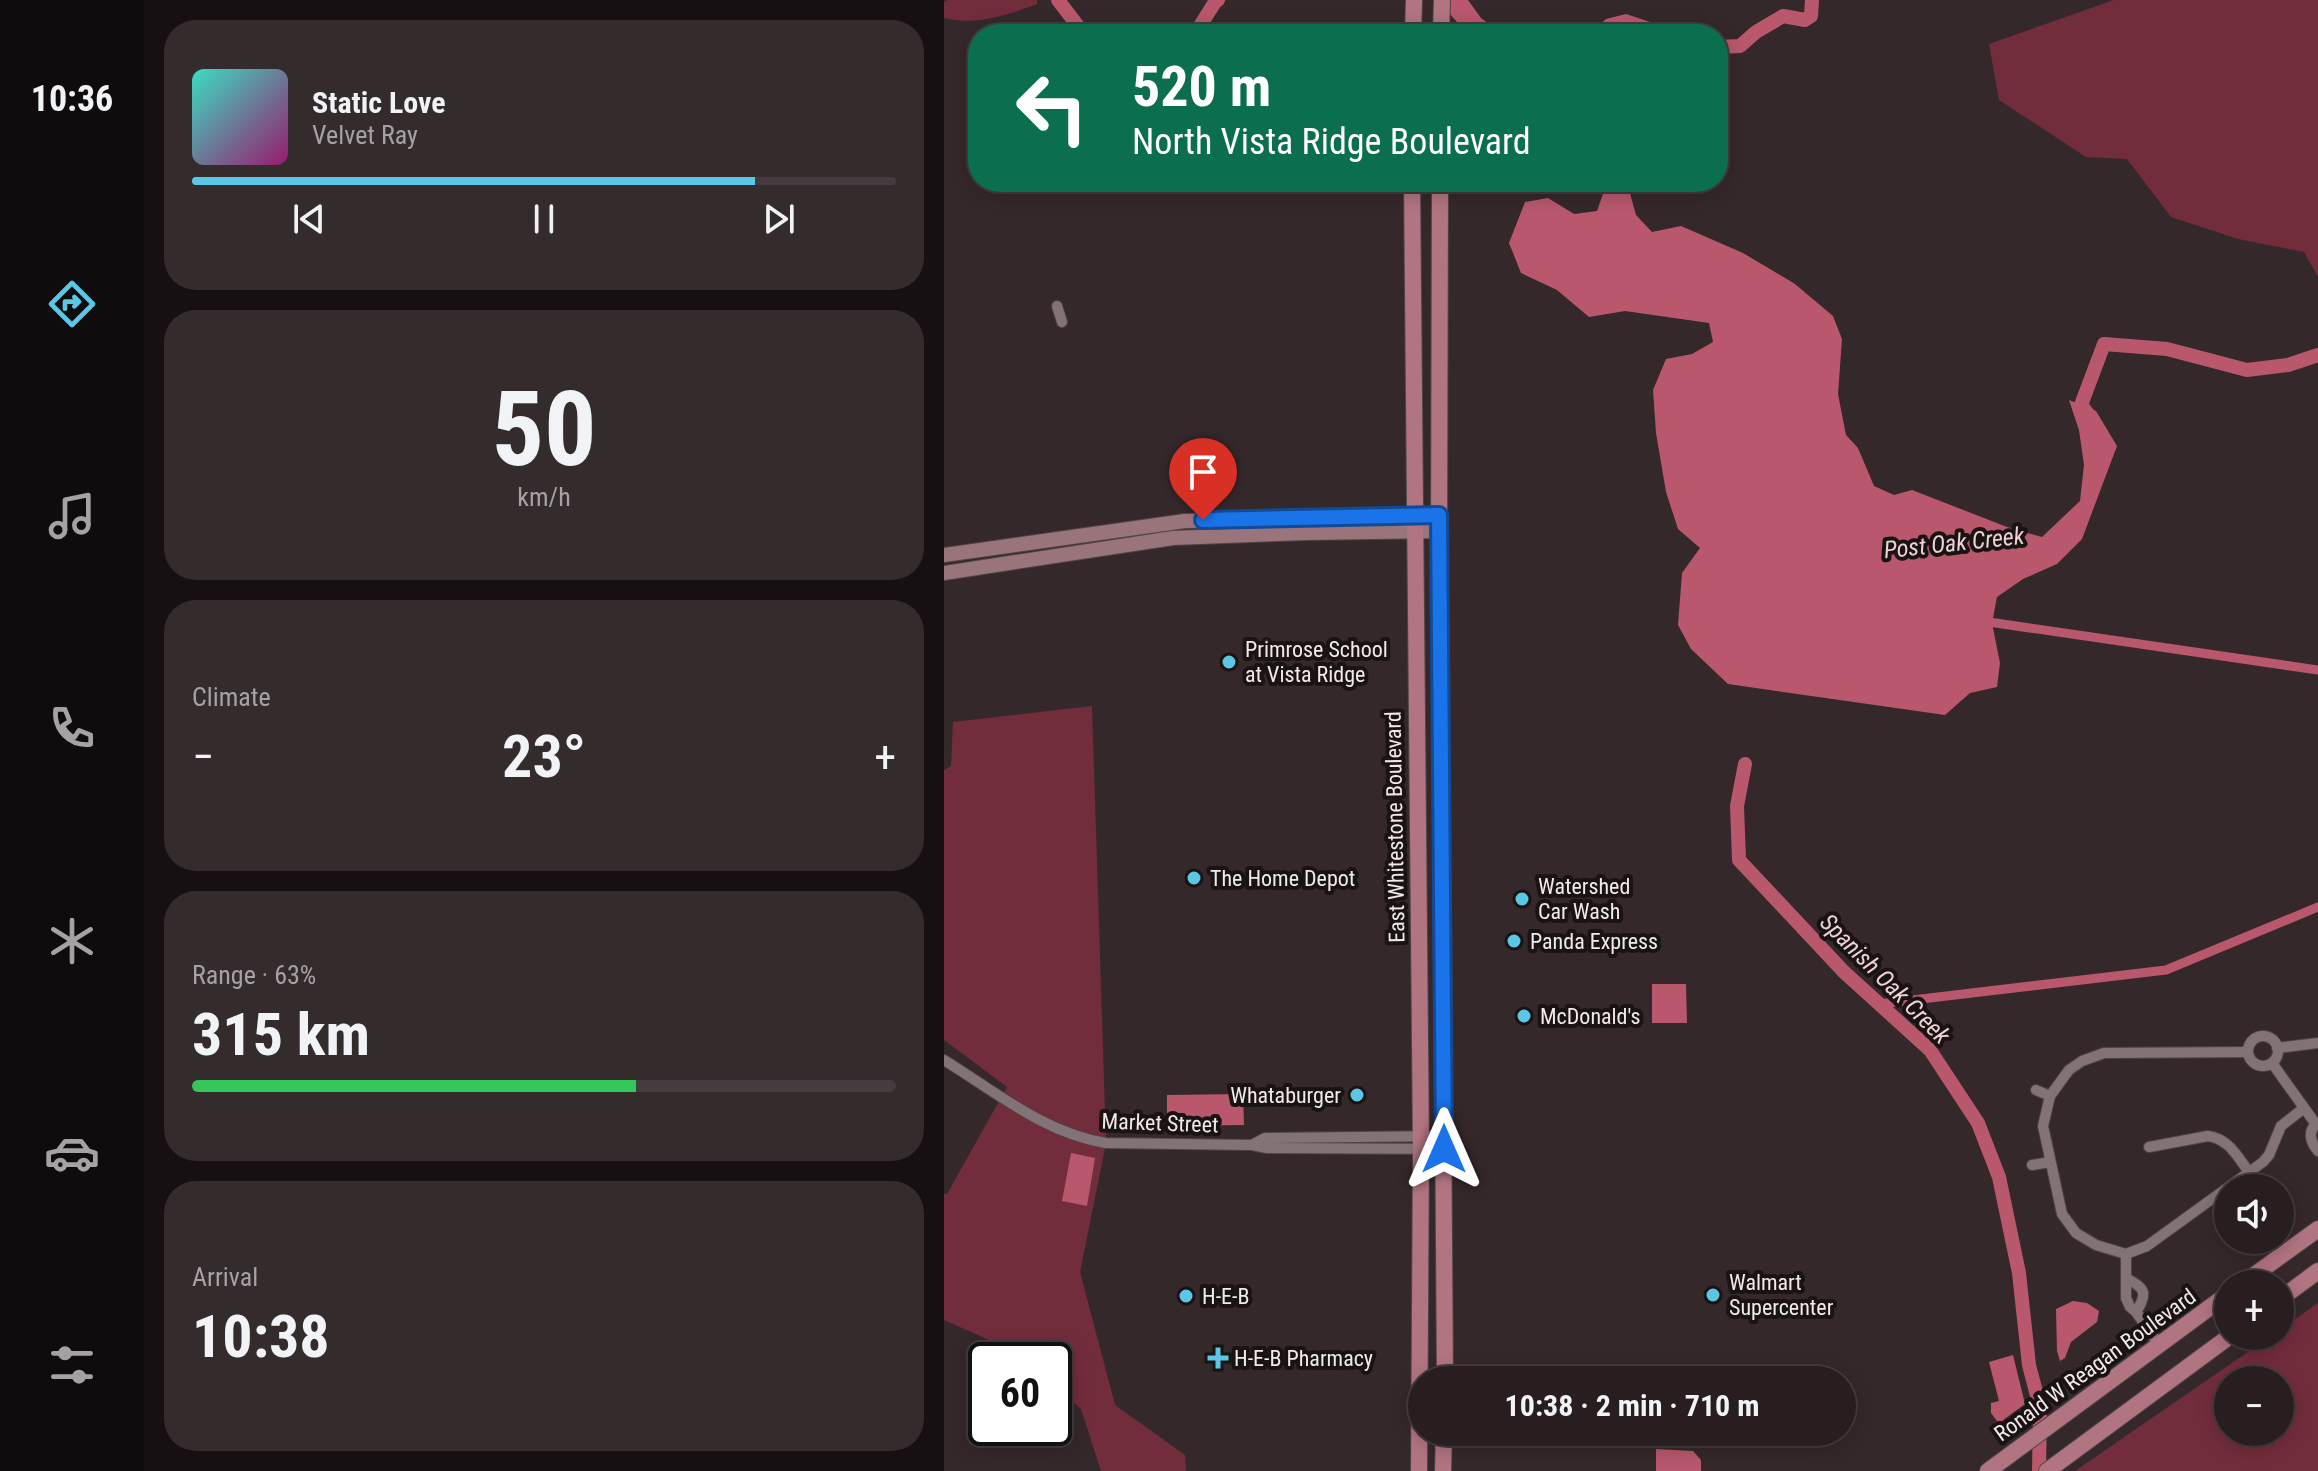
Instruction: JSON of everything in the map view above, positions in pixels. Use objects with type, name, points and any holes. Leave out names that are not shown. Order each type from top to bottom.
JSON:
[{"type":"main road","points":[[1413,24],[1414,0]]},
{"type":"main road","points":[[1441,24],[1442,0]]},
{"type":"main road","name":"East Whitestone Boulevard","points":[[1412,192],[1421,1142],[1419,1471]]},
{"type":"main road","points":[[1440,192],[1445,1366]]},
{"type":"main road","points":[[2261,1270],[2318,1229]]},
{"type":"main road","points":[[2294,1289],[2318,1271]]},
{"type":"main road","points":[[1420,1300],[1427,1317],[1426,1366]]},
{"type":"main road","name":"Ronald W Reagan Boulevard","points":[[1988,1471],[2214,1304]]},
{"type":"main road","points":[[2054,1466],[2214,1348]]},
{"type":"main road","points":[[1429,1446],[1430,1471]]},
{"type":"main road","points":[[1443,1471],[1444,1446]]},
{"type":"street","points":[[1057,306],[1062,322]]},
{"type":"street","points":[[944,555],[1185,521],[1439,523]]},
{"type":"street","points":[[944,573],[1173,538],[1414,523]]},
{"type":"street","points":[[2261,1036],[2271,1038],[2277,1048],[2272,1063],[2258,1065],[2248,1052],[2252,1041],[2261,1036]]},
{"type":"street","points":[[2277,1048],[2318,1043]]},
{"type":"street","points":[[2248,1052],[2104,1053],[2082,1061],[2069,1070],[2050,1096],[2043,1126],[2062,1214],[2069,1225],[2085,1239],[2119,1253],[2126,1254],[2147,1246],[2263,1162],[2281,1126],[2304,1108]]},
{"type":"street","name":"Market Street","points":[[944,1060],[1031,1117],[1059,1131],[1106,1143],[1252,1145],[1267,1148],[1444,1142]]},
{"type":"street","points":[[2272,1063],[2317,1123],[2310,1135],[2318,1151]]},
{"type":"street","points":[[2036,1090],[2050,1096]]},
{"type":"street","points":[[2149,1147],[2216,1137],[2228,1145],[2249,1172]]},
{"type":"street","points":[[2032,1165],[2050,1162]]},
{"type":"street","points":[[2126,1254],[2126,1298],[2159,1344]]},
{"type":"street","points":[[2126,1278],[2142,1287],[2143,1299],[2136,1312]]},
{"type":"shaded area","points":[[1037,0],[1037,4],[1003,15],[968,21],[944,18],[944,2]]},
{"type":"shaded area","points":[[2114,0],[2318,0],[2318,277],[2304,252],[2238,239],[2171,217],[2127,159],[2086,157],[1999,100],[1989,44]]},
{"type":"shaded area","points":[[1092,706],[1106,1143],[1080,1272],[1115,1405],[1185,1455],[1186,1471],[1101,1471],[1081,1409],[1072,1401],[1072,1342],[994,1342],[944,1320],[944,1194],[947,1194],[1007,1087],[944,1040],[944,770],[951,766],[953,722]]},
{"type":"shaded area","points":[[2318,1303],[2318,1471],[2075,1471],[2214,1375],[2214,1446],[2294,1446],[2294,1366],[2227,1366],[2251,1350],[2294,1350],[2294,1320]]},
{"type":"water","points":[[1433,0],[1468,0],[1489,24],[1459,24]]},
{"type":"water","points":[[1626,14],[1656,24],[1600,24],[1606,19]]},
{"type":"water","points":[[1604,192],[1630,192],[1636,215],[1652,232],[1681,226],[1743,253],[1795,284],[1833,316],[1842,339],[1838,394],[1846,435],[1858,448],[1874,486],[1894,495],[1912,490],[2007,527],[2042,537],[2080,501],[2084,465],[2079,430],[2069,400],[2096,411],[2117,446],[2082,539],[2057,564],[2023,579],[1997,597],[1992,623],[2000,663],[1997,687],[1970,693],[1945,715],[1728,684],[1691,649],[1678,625],[1682,573],[1700,548],[1678,529],[1666,492],[1656,433],[1653,390],[1666,359],[1692,354],[1713,342],[1709,323],[1625,311],[1589,317],[1557,290],[1521,273],[1509,243],[1525,202],[1548,198],[1574,214],[1597,211]]},
{"type":"water","points":[[1652,984],[1686,984],[1687,1023],[1652,1023]]},
{"type":"water","points":[[1243,1094],[1244,1125],[1167,1126],[1167,1095]]},
{"type":"water","points":[[1071,1153],[1095,1158],[1087,1206],[1062,1201]]},
{"type":"water","points":[[2073,1301],[2087,1303],[2099,1311],[2097,1322],[2071,1342],[2065,1358],[2060,1361],[2056,1309]]},
{"type":"water","points":[[2013,1355],[2025,1404],[1995,1426],[1997,1421],[1991,1413],[1991,1403],[1999,1401],[1989,1362]]},
{"type":"water","points":[[1656,1449],[1693,1451],[1701,1460],[1701,1471],[1656,1471]]},
{"type":"waterway","name":"Spanish Oak Creek","points":[[1058,0],[1076,24]]},
{"type":"waterway","name":"Spanish Oak Creek","points":[[1201,24],[1218,0]]},
{"type":"waterway","points":[[1728,47],[1740,46],[1783,16],[1805,20],[1811,16],[1812,0]]},
{"type":"waterway","name":"Post Oak Creek","points":[[2093,420],[2081,405],[2104,344],[2167,349],[2247,370],[2288,365],[2318,355]]},
{"type":"waterway","points":[[1982,621],[2318,670]]},
{"type":"waterway","name":"Spanish Oak Creek","points":[[1745,764],[1737,806],[1739,860],[1844,972],[1930,1050],[1978,1123],[1999,1177],[2019,1273],[2029,1365],[2040,1407],[2039,1471]]},
{"type":"waterway","points":[[1879,1004],[2166,970],[2318,907]]},
{"type":"place","name":"Primrose School at Vista Ridge","points":[[1229,662]]},
{"type":"place","name":"The Home Depot","points":[[1194,878]]},
{"type":"place","name":"Watershed Car Wash","points":[[1522,899]]},
{"type":"place","name":"Panda Express","points":[[1514,941]]},
{"type":"place","name":"McDonald's","points":[[1524,1016]]},
{"type":"place","name":"Whataburger","points":[[1357,1095]]},
{"type":"place","name":"Walmart Supercenter","points":[[1713,1295]]},
{"type":"place","name":"H-E-B","points":[[1186,1296]]},
{"type":"place","name":"H-E-B Pharmacy","points":[[1218,1358]]},
{"type":"route","points":[[1203,520],[1439,515],[1444,1149]]}]
